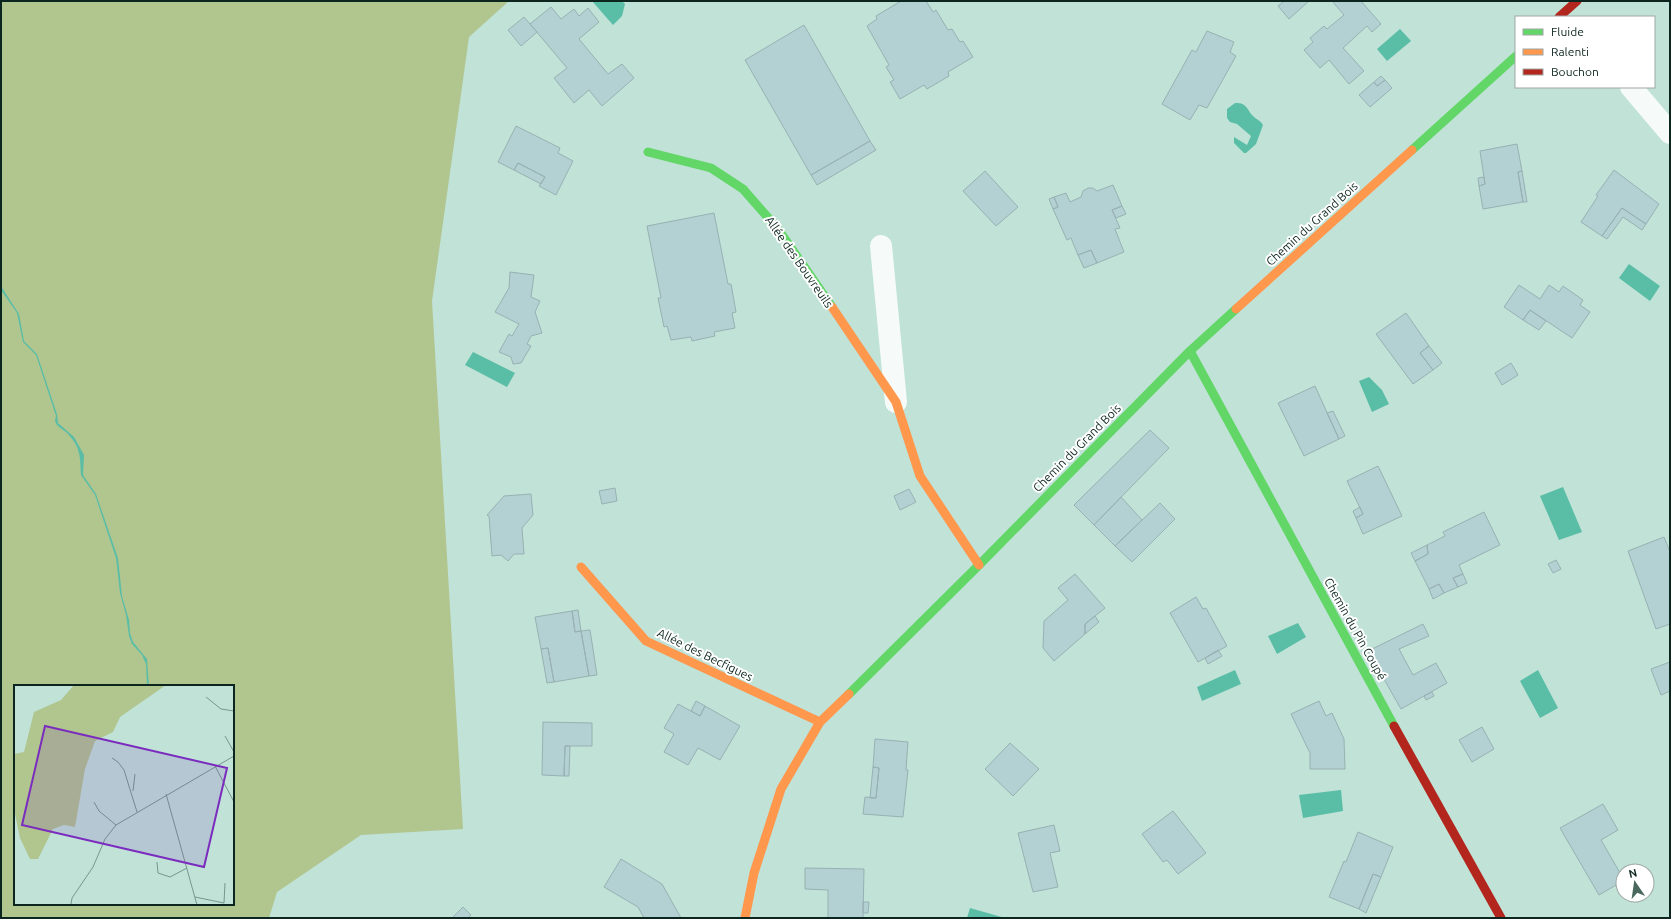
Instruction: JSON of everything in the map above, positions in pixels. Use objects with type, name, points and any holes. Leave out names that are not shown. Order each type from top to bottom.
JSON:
[{"type":"street","name":"Chemin du Grand Bois","points":[[745,918],[754,873],[781,789],[820,722],[979,565],[1190,351],[1515,57]]},
{"type":"street","points":[[1632,88],[1670,133]]},
{"type":"street","name":"Allée des Bouvreuils","points":[[648,152],[711,168],[743,189],[778,229],[896,402]]},
{"type":"street","name":"Allée des Bouvreuils","points":[[881,246],[896,402],[920,476],[979,565]]},
{"type":"street","name":"Chemin du Pin Coupé","points":[[1190,351],[1414,762],[1501,918]]},
{"type":"street","name":"Allée des Becfigues","points":[[581,567],[646,641],[820,722]]},
{"type":"shaded area","points":[[1,1],[509,1],[469,37],[432,301],[463,829],[361,835],[277,892],[269,918],[1,918]]},
{"type":"shaded area","points":[[592,1],[622,1],[625,4],[622,16],[613,25]]},
{"type":"shaded area","points":[[1400,29],[1411,41],[1387,61],[1377,49]]},
{"type":"shaded area","points":[[1235,103],[1244,105],[1263,125],[1256,144],[1246,153],[1244,153],[1234,143],[1234,137],[1247,145],[1251,136],[1237,124],[1230,122],[1227,118],[1227,109]]},
{"type":"shaded area","points":[[1629,264],[1660,286],[1650,301],[1619,278]]},
{"type":"shaded area","points":[[1,286],[19,314],[24,341],[37,354],[57,414],[58,423],[74,437],[84,455],[83,475],[96,494],[118,558],[122,596],[129,620],[130,633],[133,642],[147,659],[149,685],[147,685],[146,664],[142,655],[132,644],[129,636],[126,615],[120,593],[116,558],[95,495],[81,475],[79,452],[75,442],[59,427],[55,421],[56,416],[36,355],[23,342],[17,313],[1,290]]},
{"type":"shaded area","points":[[473,352],[515,373],[507,387],[465,365]]},
{"type":"shaded area","points":[[1369,377],[1382,390],[1389,404],[1372,412],[1359,381]]},
{"type":"shaded area","points":[[1563,487],[1582,532],[1559,540],[1540,496]]},
{"type":"shaded area","points":[[1298,623],[1306,637],[1277,654],[1268,636]]},
{"type":"shaded area","points":[[1235,670],[1241,684],[1202,701],[1197,687]]},
{"type":"shaded area","points":[[1538,670],[1558,708],[1540,718],[1520,681]]},
{"type":"shaded area","points":[[1341,790],[1343,811],[1303,818],[1299,795]]},
{"type":"shaded area","points":[[970,908],[1005,918],[967,918]]},
{"type":"building","points":[[901,1],[926,1],[933,12],[936,10],[948,30],[952,29],[960,42],[963,41],[973,57],[948,72],[949,76],[927,89],[924,85],[900,99],[890,82],[894,80],[886,67],[889,65],[867,26],[877,19],[876,16]]},
{"type":"building","points":[[1284,1],[1309,1],[1289,19],[1278,6]]},
{"type":"building","points":[[1332,1],[1361,1],[1381,24],[1372,32],[1367,26],[1343,48],[1364,71],[1349,84],[1329,60],[1320,68],[1304,50],[1313,42],[1310,38],[1324,26],[1327,29],[1344,15]]},
{"type":"building","points":[[551,7],[561,19],[574,9],[579,16],[588,8],[599,22],[579,39],[608,74],[622,64],[634,78],[602,106],[589,90],[574,103],[554,78],[567,68],[530,24]]},
{"type":"building","points":[[524,17],[537,32],[521,46],[508,30]]},
{"type":"building","points":[[804,25],[870,141],[811,175],[745,60]]},
{"type":"building","points":[[1207,31],[1234,42],[1230,52],[1236,56],[1207,108],[1199,105],[1190,120],[1162,104],[1192,50],[1196,52]]},
{"type":"building","points":[[1381,76],[1385,80],[1377,86],[1374,82]]},
{"type":"building","points":[[1385,80],[1392,88],[1370,107],[1359,95],[1374,82],[1377,86]]},
{"type":"building","points":[[516,126],[560,148],[558,153],[573,161],[556,195],[539,186],[545,177],[518,163],[514,170],[498,162]]},
{"type":"building","points":[[870,141],[876,150],[817,185],[811,175]]},
{"type":"building","points":[[1517,144],[1522,171],[1518,172],[1523,202],[1483,209],[1479,186],[1485,184],[1480,151]]},
{"type":"building","points":[[518,163],[545,177],[541,184],[514,170]]},
{"type":"building","points":[[1614,170],[1659,204],[1646,224],[1622,208],[1602,236],[1581,222],[1598,196],[1596,195]]},
{"type":"building","points":[[985,171],[1018,207],[996,226],[963,191]]},
{"type":"building","points":[[1522,171],[1527,202],[1523,202],[1518,172]]},
{"type":"building","points":[[1484,177],[1485,184],[1479,186],[1478,178]]},
{"type":"building","points":[[1113,185],[1122,206],[1112,210],[1120,228],[1115,229],[1124,252],[1097,263],[1091,250],[1078,255],[1071,238],[1067,240],[1053,209],[1058,207],[1054,197],[1066,193],[1070,202],[1081,197],[1083,191],[1088,188],[1093,188],[1097,191]]},
{"type":"building","points":[[1054,197],[1058,207],[1053,209],[1049,199]]},
{"type":"building","points":[[1122,206],[1126,214],[1116,218],[1112,210]]},
{"type":"building","points":[[1622,208],[1646,224],[1642,230],[1623,217],[1607,239],[1602,236]]},
{"type":"building","points":[[714,213],[728,284],[731,284],[736,312],[732,313],[735,328],[714,332],[715,336],[692,341],[691,337],[671,340],[667,326],[664,327],[658,298],[661,298],[647,226]]},
{"type":"building","points":[[1091,250],[1097,263],[1084,268],[1078,255]]},
{"type":"building","points":[[510,272],[534,275],[531,297],[540,301],[535,312],[542,333],[531,336],[527,344],[531,346],[521,363],[513,364],[511,357],[499,352],[509,334],[512,336],[519,324],[495,312],[509,288]]},
{"type":"building","points":[[1519,285],[1540,299],[1549,285],[1559,292],[1563,286],[1583,300],[1580,305],[1590,312],[1572,338],[1530,310],[1523,320],[1504,307]]},
{"type":"building","points":[[1530,310],[1546,321],[1539,330],[1523,320]]},
{"type":"building","points":[[1406,313],[1429,346],[1420,353],[1433,370],[1413,384],[1376,334]]},
{"type":"building","points":[[1429,346],[1442,363],[1433,370],[1420,353]]},
{"type":"building","points":[[1511,363],[1518,375],[1502,385],[1495,373]]},
{"type":"building","points":[[1315,386],[1339,439],[1304,456],[1278,403]]},
{"type":"building","points":[[1333,411],[1345,436],[1339,439],[1327,413]]},
{"type":"building","points":[[1150,430],[1169,448],[1094,525],[1074,505]]},
{"type":"building","points":[[1378,466],[1402,516],[1363,534],[1356,518],[1363,514],[1347,481]]},
{"type":"building","points":[[615,488],[617,501],[602,504],[599,491]]},
{"type":"building","points":[[909,489],[916,502],[900,510],[894,496]]},
{"type":"building","points":[[531,494],[533,515],[522,528],[524,554],[514,554],[508,561],[501,555],[492,556],[489,516],[487,515],[504,496]]},
{"type":"building","points":[[1121,497],[1142,520],[1115,546],[1094,525]]},
{"type":"building","points":[[1160,503],[1175,519],[1132,562],[1115,546]]},
{"type":"building","points":[[1360,507],[1363,514],[1356,518],[1353,511]]},
{"type":"building","points":[[1484,512],[1500,545],[1459,565],[1463,574],[1453,578],[1458,587],[1444,593],[1439,584],[1429,589],[1415,561],[1428,554],[1427,545],[1445,536],[1443,532]]},
{"type":"building","points":[[1664,537],[1670,552],[1670,624],[1656,629],[1628,551]]},
{"type":"building","points":[[1427,545],[1428,554],[1415,561],[1411,553]]},
{"type":"building","points":[[1556,560],[1561,569],[1553,573],[1548,564]]},
{"type":"building","points":[[1075,574],[1105,608],[1085,624],[1085,634],[1054,661],[1043,648],[1044,621],[1068,600],[1058,588]]},
{"type":"building","points":[[1463,574],[1467,583],[1458,587],[1453,578]]},
{"type":"building","points":[[1439,584],[1444,593],[1433,599],[1429,589]]},
{"type":"building","points":[[1196,597],[1203,609],[1206,608],[1227,646],[1198,662],[1170,613]]},
{"type":"building","points":[[578,610],[581,631],[575,632],[572,611]]},
{"type":"building","points":[[572,611],[575,632],[581,631],[589,676],[554,682],[548,648],[541,649],[535,617]]},
{"type":"building","points":[[1095,616],[1099,622],[1085,634],[1085,624]]},
{"type":"building","points":[[1423,624],[1429,636],[1399,649],[1413,675],[1436,663],[1447,683],[1401,709],[1368,651]]},
{"type":"building","points":[[590,630],[597,675],[589,676],[581,631]]},
{"type":"building","points":[[548,648],[554,682],[547,683],[541,649]]},
{"type":"building","points":[[1218,650],[1222,656],[1208,664],[1205,658]]},
{"type":"building","points":[[1670,662],[1670,691],[1661,695],[1651,669]]},
{"type":"building","points":[[1432,692],[1434,696],[1426,700],[1424,696]]},
{"type":"building","points":[[696,701],[705,706],[700,716],[691,711]]},
{"type":"building","points":[[1319,701],[1326,716],[1332,713],[1344,739],[1345,769],[1310,769],[1310,753],[1291,714]]},
{"type":"building","points":[[678,704],[700,716],[705,706],[740,726],[720,760],[698,748],[688,765],[664,752],[674,734],[664,728]]},
{"type":"building","points":[[543,722],[592,723],[592,746],[565,746],[564,776],[542,775]]},
{"type":"building","points":[[1482,727],[1494,749],[1472,762],[1459,740]]},
{"type":"building","points":[[875,739],[908,742],[906,770],[908,770],[903,817],[863,814],[865,797],[876,798],[879,768],[873,767]]},
{"type":"building","points":[[1010,743],[1039,769],[1013,796],[985,769]]},
{"type":"building","points":[[565,746],[570,746],[569,776],[564,776]]},
{"type":"building","points":[[873,767],[879,768],[876,798],[870,798]]},
{"type":"building","points":[[1603,804],[1618,830],[1601,840],[1615,864],[1615,886],[1599,895],[1560,828]]},
{"type":"building","points":[[1173,811],[1206,853],[1178,874],[1167,860],[1163,862],[1142,834]]},
{"type":"building","points":[[1054,825],[1060,851],[1050,853],[1058,887],[1033,892],[1018,833]]},
{"type":"building","points":[[1358,832],[1393,847],[1381,877],[1373,874],[1359,909],[1329,897],[1344,861],[1346,862]]},
{"type":"building","points":[[621,859],[662,884],[681,918],[644,918],[638,907],[604,887]]},
{"type":"building","points":[[805,868],[864,869],[863,918],[828,918],[828,890],[805,889]]},
{"type":"building","points":[[1373,874],[1381,877],[1366,913],[1359,909]]},
{"type":"building","points":[[863,902],[869,902],[868,913],[863,913]]},
{"type":"building","points":[[463,907],[471,915],[468,918],[452,918]]},
{"type":"traffic: fast","points":[[1412,150],[1515,57]]},
{"type":"traffic: fast","points":[[648,152],[711,168],[743,189],[778,229],[832,307]]},
{"type":"traffic: fast","points":[[849,694],[979,565],[1190,351],[1236,309]]},
{"type":"traffic: fast","points":[[1190,351],[1394,726]]},
{"type":"traffic: slow","points":[[1236,309],[1412,150]]},
{"type":"traffic: slow","points":[[832,307],[896,402],[920,476],[979,565]]},
{"type":"traffic: slow","points":[[581,567],[646,641],[820,722]]},
{"type":"traffic: slow","points":[[745,918],[754,873],[781,789],[820,722],[849,694]]},
{"type":"traffic: jam","points":[[1560,16],[1577,1]]},
{"type":"traffic: jam","points":[[1394,726],[1501,918]]}]
